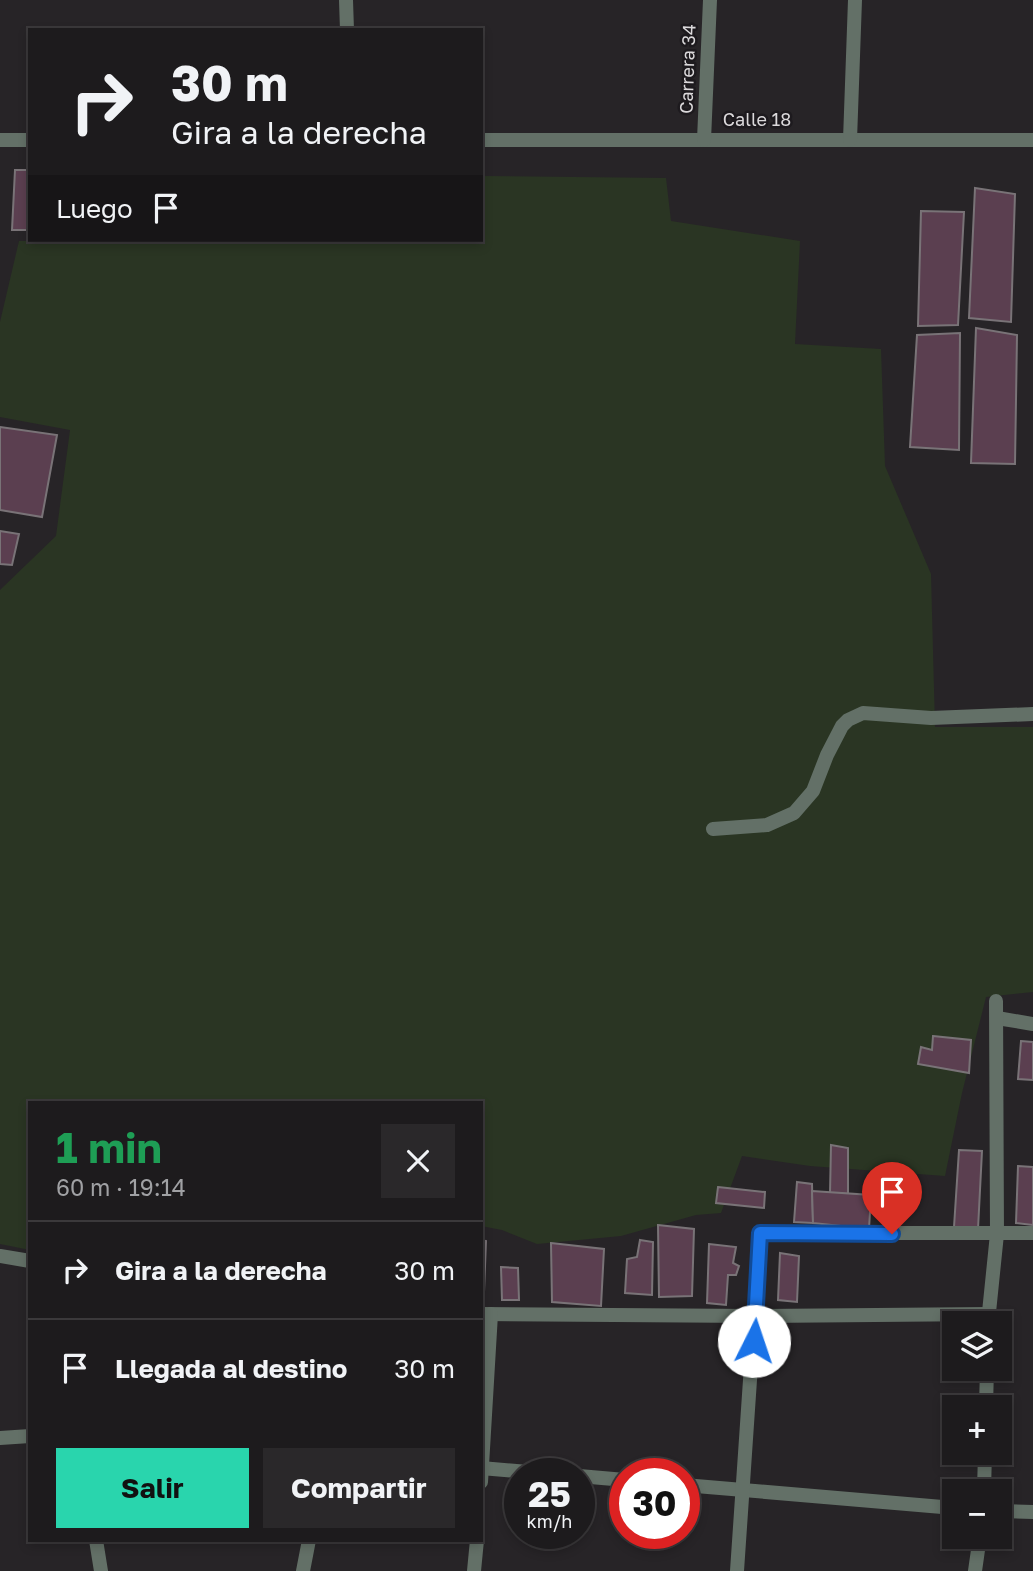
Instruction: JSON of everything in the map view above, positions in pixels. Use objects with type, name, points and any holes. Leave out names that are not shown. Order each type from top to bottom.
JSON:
[{"type":"street","points":[[346,0],[347,28]]},
{"type":"street","name":"Carrera 34","points":[[704,140],[710,0]]},
{"type":"street","points":[[850,140],[855,0]]},
{"type":"street","points":[[0,140],[28,140]]},
{"type":"street","name":"Calle 18","points":[[483,140],[1033,140]]},
{"type":"street","points":[[713,829],[767,825],[794,813],[813,791],[842,726],[855,716],[871,712],[931,718],[1033,714]]},
{"type":"street","points":[[989,1311],[997,1234],[996,1001]]},
{"type":"street","points":[[997,1017],[1033,1024]]},
{"type":"street","points":[[737,1571],[760,1233],[1033,1233]]},
{"type":"street","points":[[0,1256],[28,1261]]},
{"type":"street","points":[[483,1432],[486,1314],[942,1318]]},
{"type":"street","points":[[0,1438],[28,1436]]},
{"type":"street","points":[[483,1472],[504,1473]]},
{"type":"street","points":[[700,1486],[942,1507]]},
{"type":"street","points":[[1012,1511],[1033,1512]]},
{"type":"street","points":[[96,1542],[101,1571]]},
{"type":"street","points":[[303,1571],[309,1542]]},
{"type":"street","points":[[474,1571],[477,1542]]},
{"type":"street","points":[[975,1571],[978,1549]]},
{"type":"green space","points":[[483,176],[666,178],[671,221],[800,241],[795,344],[881,349],[885,466],[931,574],[935,727],[1033,727],[1033,992],[986,997],[945,1176],[810,1166],[742,1156],[721,1213],[696,1215],[621,1236],[537,1244],[502,1230],[483,1226],[483,1101],[28,1101],[28,1250],[0,1244],[0,590],[56,536],[70,430],[0,417],[0,322],[19,241],[483,242]]},
{"type":"building","points":[[15,170],[28,170],[28,230],[12,230]]},
{"type":"building","points":[[975,188],[1015,194],[1011,322],[969,318]]},
{"type":"building","points":[[921,211],[964,212],[958,325],[918,326]]},
{"type":"building","points":[[976,328],[1017,335],[1015,464],[971,463]]},
{"type":"building","points":[[960,333],[959,450],[910,447],[917,335]]},
{"type":"building","points":[[0,427],[57,435],[42,517],[0,510]]},
{"type":"building","points":[[0,531],[19,534],[12,565],[0,564]]},
{"type":"building","points":[[933,1036],[971,1040],[969,1073],[918,1064],[921,1047],[932,1050]]},
{"type":"building","points":[[1021,1041],[1033,1042],[1033,1080],[1018,1079]]},
{"type":"building","points":[[831,1145],[848,1148],[848,1194],[830,1193]]},
{"type":"building","points":[[959,1150],[982,1151],[978,1229],[954,1227]]},
{"type":"building","points":[[1018,1166],[1033,1167],[1033,1225],[1016,1223]]},
{"type":"building","points":[[797,1182],[812,1184],[813,1223],[794,1222]]},
{"type":"building","points":[[718,1187],[765,1192],[764,1208],[716,1203]]},
{"type":"building","points":[[812,1191],[871,1195],[869,1229],[813,1223]]},
{"type":"building","points":[[658,1225],[694,1229],[692,1296],[659,1297]]},
{"type":"building","points":[[483,1240],[486,1241],[483,1292]]},
{"type":"building","points":[[640,1240],[653,1242],[652,1295],[625,1293],[627,1259],[637,1257]]},
{"type":"building","points":[[551,1243],[604,1249],[601,1306],[552,1302]]},
{"type":"building","points":[[709,1244],[736,1247],[733,1263],[739,1266],[736,1275],[728,1275],[726,1305],[707,1303]]},
{"type":"building","points":[[780,1253],[799,1256],[797,1302],[778,1300]]},
{"type":"building","points":[[501,1267],[518,1268],[519,1300],[502,1300]]},
{"type":"route","points":[[754,1341],[760,1233],[892,1234]]}]
